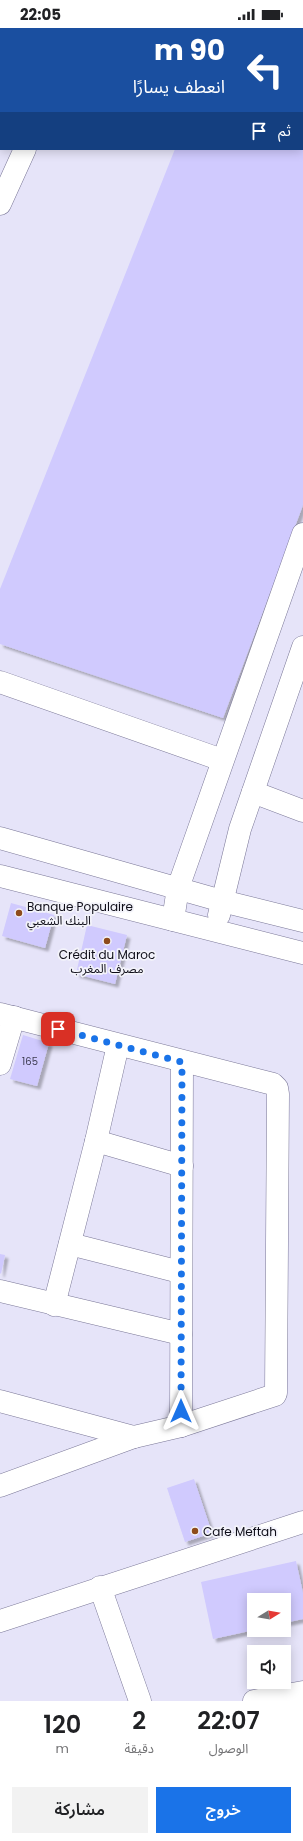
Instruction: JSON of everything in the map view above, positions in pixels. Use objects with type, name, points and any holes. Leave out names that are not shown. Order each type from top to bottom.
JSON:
[{"type":"street","points":[[0,204],[25,150]]},
{"type":"street","points":[[173,920],[178,888],[303,534]]},
{"type":"street","points":[[216,929],[240,829],[303,647]]},
{"type":"street","points":[[0,682],[222,760]]},
{"type":"street","points":[[253,792],[303,811]]},
{"type":"street","points":[[0,838],[222,901],[303,921]]},
{"type":"street","points":[[0,876],[173,920],[216,929],[303,953]]},
{"type":"street","points":[[0,1064],[7,1015],[182,1062],[273,1084],[277,1088],[278,1094],[276,1393],[272,1398],[181,1426],[134,1437],[0,1486]]},
{"type":"street","points":[[54,1305],[96,1141],[118,1045]]},
{"type":"street","points":[[181,1426],[180,1272],[182,1062]]},
{"type":"street","points":[[96,1141],[182,1166]]},
{"type":"street","points":[[70,1244],[180,1272]]},
{"type":"street","points":[[0,1291],[181,1334]]},
{"type":"street","points":[[0,1401],[134,1437]]},
{"type":"street","points":[[0,1621],[100,1587],[303,1522]]},
{"type":"street","points":[[100,1587],[140,1701]]},
{"type":"street","points":[[254,1701],[303,1692]]},
{"type":"building","points":[[175,150],[303,150],[303,505],[223,718],[0,644],[0,589]]},
{"type":"building","points":[[11,903],[54,915],[45,948],[2,936]]},
{"type":"building","points":[[87,925],[127,935],[115,984],[76,974]]},
{"type":"building","points":[[23,1035],[49,1043],[37,1086],[10,1079]]},
{"type":"building","points":[[0,1254],[5,1255],[1,1274],[0,1273]]},
{"type":"building","points":[[194,1479],[212,1533],[185,1542],[167,1488]]},
{"type":"building","points":[[296,1561],[303,1593],[303,1619],[291,1622],[291,1593],[247,1593],[247,1632],[213,1639],[201,1582]]},
{"type":"place","name":"Banque Populaire البنك الشعبي","points":[[19,913]]},
{"type":"place","name":"Crédit du Maroc مصرف المغرب","points":[[107,941]]},
{"type":"place","name":"Cafe Meftah","points":[[195,1531]]},
{"type":"route","points":[[58,1029],[182,1062],[180,1272],[181,1411]]}]
